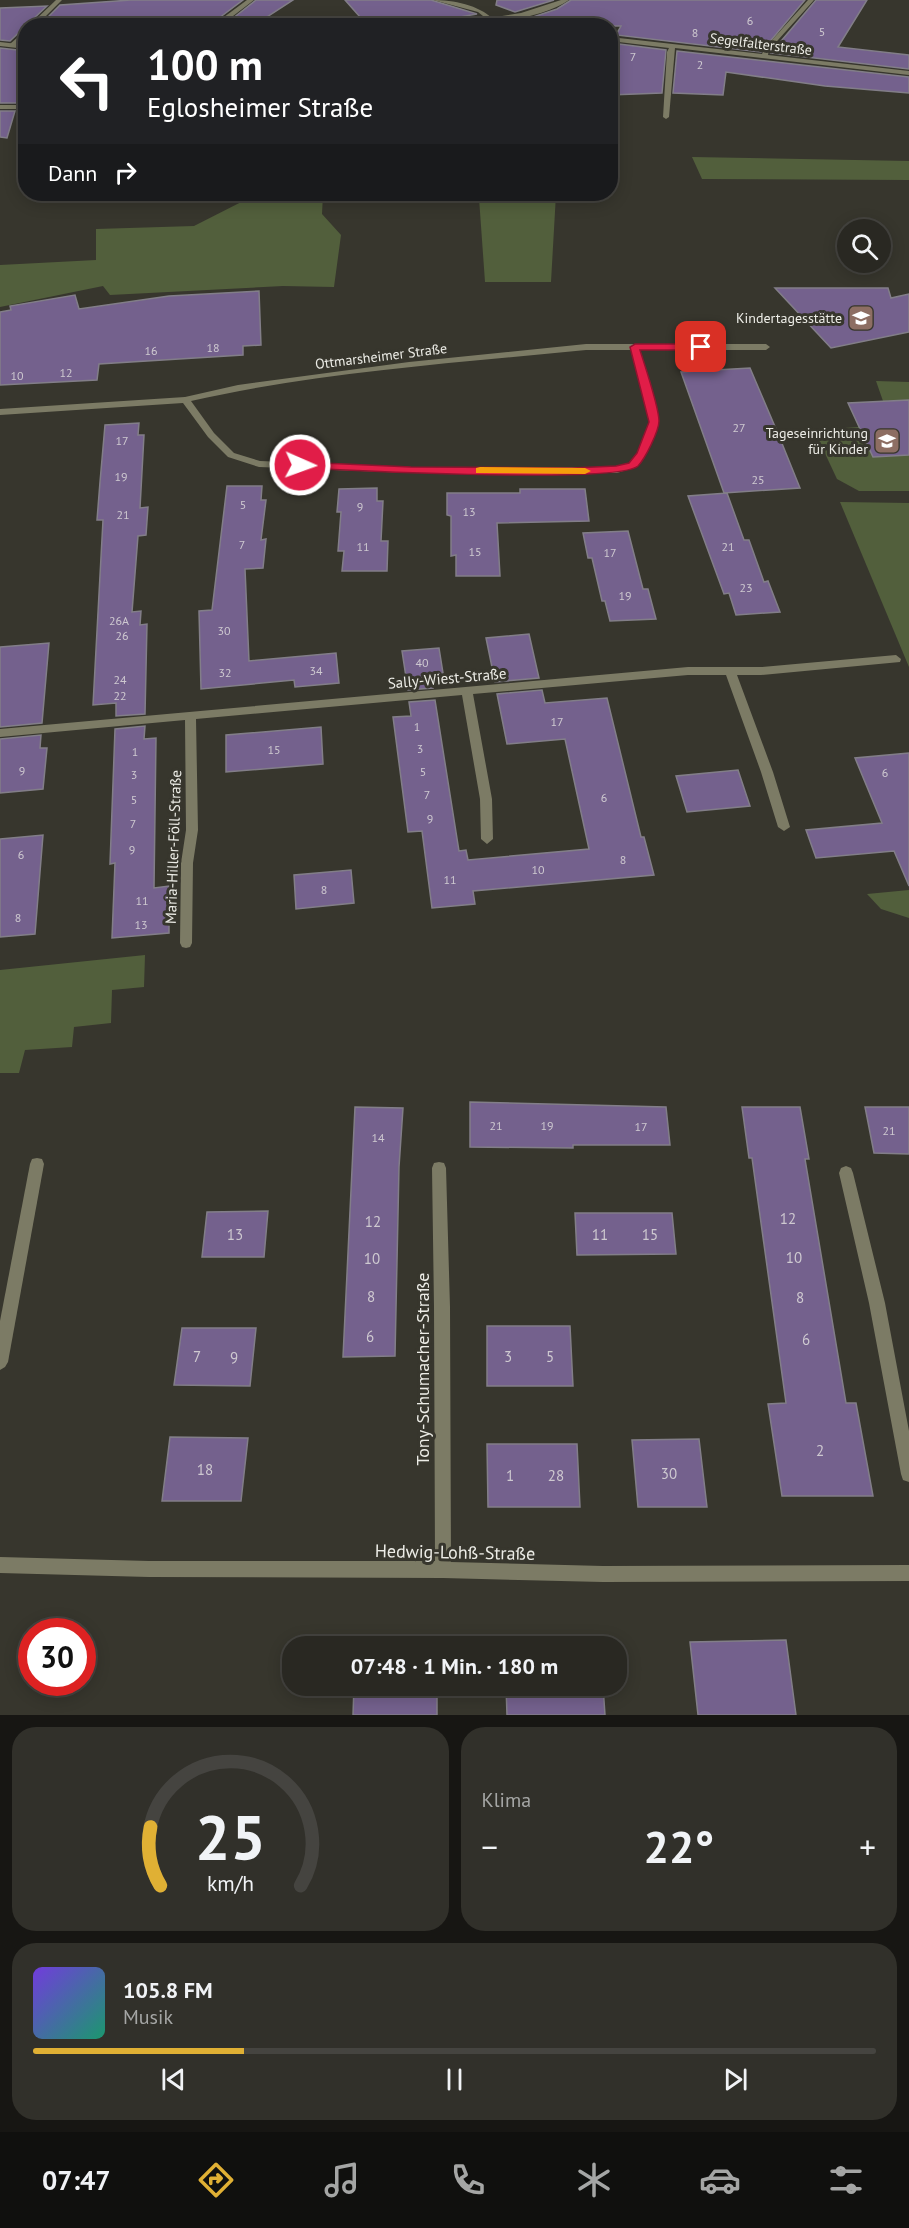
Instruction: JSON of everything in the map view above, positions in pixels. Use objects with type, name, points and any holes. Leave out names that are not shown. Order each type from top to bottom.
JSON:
[{"type":"street","points":[[40,18],[59,0]]},
{"type":"street","points":[[226,18],[251,0]]},
{"type":"street","points":[[436,0],[480,11],[489,18]]},
{"type":"street","points":[[501,18],[522,16],[566,0]]},
{"type":"street","points":[[764,57],[766,50],[810,0]]},
{"type":"street","points":[[12,45],[18,39]]},
{"type":"street","name":"Segelfalterstraße","points":[[618,40],[909,73]]},
{"type":"street","points":[[0,44],[18,46]]},
{"type":"street","points":[[666,117],[670,52],[673,45]]},
{"type":"street","points":[[0,107],[18,107]]},
{"type":"street","name":"Ottmarsheimer Straße","points":[[0,412],[185,400],[238,388],[409,365],[586,347],[766,347]]},
{"type":"street","points":[[185,400],[211,435],[231,455],[259,464],[411,470],[617,470],[633,465],[642,453],[654,422],[635,347]]},
{"type":"street","name":"Sally-Wiest-Straße","points":[[0,733],[688,671],[761,671],[896,659]]},
{"type":"street","points":[[730,671],[767,772],[784,827]]},
{"type":"street","points":[[467,691],[486,800],[487,839]]},
{"type":"street","name":"Maria-Hiller-Föll-Straße","points":[[186,943],[187,863],[192,830],[190,716]]},
{"type":"street","points":[[0,1362],[37,1164]]},
{"type":"street","name":"Tony-Schumacher-Straße","points":[[439,1168],[443,1570]]},
{"type":"street","points":[[846,1173],[877,1303],[909,1474]]},
{"type":"street","name":"Hedwig-Lohß-Straße","points":[[0,1565],[603,1574],[909,1573]]},
{"type":"green space","points":[[692,157],[909,161],[909,180],[702,179]]},
{"type":"green space","points":[[243,201],[323,201],[322,214],[341,235],[334,287],[283,286],[110,295],[103,286],[0,307],[0,265],[96,260],[96,229],[194,226]]},
{"type":"green space","points":[[479,201],[556,201],[551,282],[485,282]]},
{"type":"green space","points":[[876,381],[909,382],[909,400],[883,401]]},
{"type":"green space","points":[[859,427],[909,455],[909,491],[859,491],[837,479],[814,430]]},
{"type":"green space","points":[[840,502],[909,503],[909,667]]},
{"type":"green space","points":[[909,890],[909,918],[881,909],[867,894]]},
{"type":"green space","points":[[145,955],[144,987],[112,990],[111,1023],[74,1027],[72,1047],[25,1050],[19,1073],[0,1073],[0,970]]},
{"type":"building","points":[[131,0],[243,0],[219,18],[49,18],[60,5]]},
{"type":"building","points":[[256,0],[293,0],[265,18],[233,18]]},
{"type":"building","points":[[345,0],[431,0],[477,14],[454,18],[361,18]]},
{"type":"building","points":[[497,0],[554,0],[515,12],[496,5]]},
{"type":"building","points":[[571,0],[805,0],[761,52],[618,35],[621,26],[618,26],[618,18],[533,17],[557,9]]},
{"type":"building","points":[[816,0],[867,0],[838,47],[909,55],[909,69],[771,53]]},
{"type":"building","points":[[47,6],[34,18],[18,18],[18,33],[10,41],[0,40],[0,8]]},
{"type":"building","points":[[618,44],[666,50],[662,93],[618,95]]},
{"type":"building","points":[[0,48],[18,50],[17,103],[0,103]]},
{"type":"building","points":[[677,51],[909,77],[909,93],[825,86],[726,72],[723,95],[673,93]]},
{"type":"building","points":[[0,111],[15,111],[7,138],[0,137]]},
{"type":"building","name":"Kindertagesstätte","points":[[775,288],[888,288],[891,298],[909,294],[909,332],[831,348]]},
{"type":"building","points":[[259,291],[261,345],[243,346],[243,355],[99,364],[97,380],[0,385],[0,312],[11,310],[10,306],[75,295],[79,309],[169,296]]},
{"type":"building","points":[[750,368],[800,488],[724,493],[681,372]]},
{"type":"building","name":"Tageseinrichtung für Kinder","points":[[909,400],[909,455],[873,457],[848,403]]},
{"type":"building","points":[[139,423],[138,435],[144,435],[140,508],[148,507],[146,535],[138,536],[132,612],[141,611],[140,625],[147,624],[145,714],[116,716],[116,703],[93,705],[103,520],[97,520],[105,425]]},
{"type":"building","points":[[227,486],[262,486],[261,500],[266,500],[261,540],[266,539],[263,568],[245,569],[249,661],[336,653],[339,683],[295,687],[294,680],[201,689],[199,611],[212,610]]},
{"type":"building","points":[[377,488],[377,501],[383,501],[381,541],[388,541],[387,571],[342,571],[344,551],[338,551],[341,512],[337,512],[339,489]]},
{"type":"building","points":[[520,489],[585,489],[589,521],[497,523],[500,576],[456,576],[456,555],[451,556],[451,516],[447,515],[447,493],[520,493]]},
{"type":"building","points":[[727,493],[744,540],[749,540],[764,582],[768,581],[780,612],[736,615],[729,593],[724,594],[688,496]]},
{"type":"building","points":[[628,531],[643,589],[648,589],[656,619],[610,621],[605,601],[602,601],[592,558],[588,558],[583,533]]},
{"type":"building","points":[[529,634],[539,678],[495,682],[486,638]]},
{"type":"building","points":[[49,643],[42,723],[0,727],[0,647]]},
{"type":"building","points":[[439,648],[443,673],[431,674],[433,688],[408,690],[402,651]]},
{"type":"building","points":[[542,690],[545,703],[607,698],[641,837],[644,837],[654,875],[473,891],[475,904],[432,908],[422,831],[408,832],[393,717],[411,716],[409,702],[435,700],[459,851],[466,850],[468,860],[589,849],[565,739],[507,744],[497,694]]},
{"type":"building","points":[[145,726],[144,739],[156,738],[154,888],[169,886],[169,933],[112,938],[115,863],[110,864],[115,729]]},
{"type":"building","points":[[321,727],[323,764],[226,772],[226,735]]},
{"type":"building","points":[[41,735],[40,748],[47,748],[43,789],[0,793],[0,739]]},
{"type":"building","points":[[909,753],[909,886],[894,851],[816,858],[806,830],[882,823],[855,758]]},
{"type":"building","points":[[738,770],[750,806],[687,812],[676,776]]},
{"type":"building","points":[[43,835],[35,934],[0,937],[0,839]]},
{"type":"building","points":[[351,870],[354,903],[296,909],[294,875]]},
{"type":"building","points":[[470,1102],[666,1107],[670,1145],[573,1145],[573,1148],[470,1147]]},
{"type":"building","points":[[355,1107],[403,1108],[399,1167],[395,1356],[343,1357]]},
{"type":"building","points":[[742,1107],[800,1107],[809,1159],[805,1159],[846,1403],[856,1403],[873,1496],[782,1496],[768,1404],[786,1403],[752,1158],[749,1158]]},
{"type":"building","points":[[865,1107],[909,1107],[909,1154],[874,1153]]},
{"type":"building","points":[[268,1211],[264,1257],[202,1257],[207,1212]]},
{"type":"building","points":[[575,1213],[672,1213],[676,1254],[577,1255]]},
{"type":"building","points":[[487,1326],[570,1326],[573,1386],[487,1386]]},
{"type":"building","points":[[182,1328],[256,1328],[250,1386],[174,1385]]},
{"type":"building","points":[[170,1437],[248,1438],[241,1501],[162,1501]]},
{"type":"building","points":[[699,1439],[707,1507],[638,1507],[632,1440]]},
{"type":"building","points":[[487,1444],[577,1444],[580,1507],[488,1507]]},
{"type":"building","points":[[786,1640],[796,1715],[698,1715],[690,1642]]},
{"type":"building","points":[[354,1696],[437,1696],[437,1715],[353,1715]]},
{"type":"building","points":[[506,1696],[604,1696],[605,1715],[507,1715]]},
{"type":"slow traffic","points":[[480,471],[585,471]]},
{"type":"place","name":"Kindertagesstätte","points":[[861,318]]},
{"type":"place","name":"Tageseinrichtung für Kinder","points":[[887,441]]},
{"type":"route","points":[[300,465],[411,470],[617,470],[633,465],[642,453],[654,422],[635,347],[701,347]]}]
